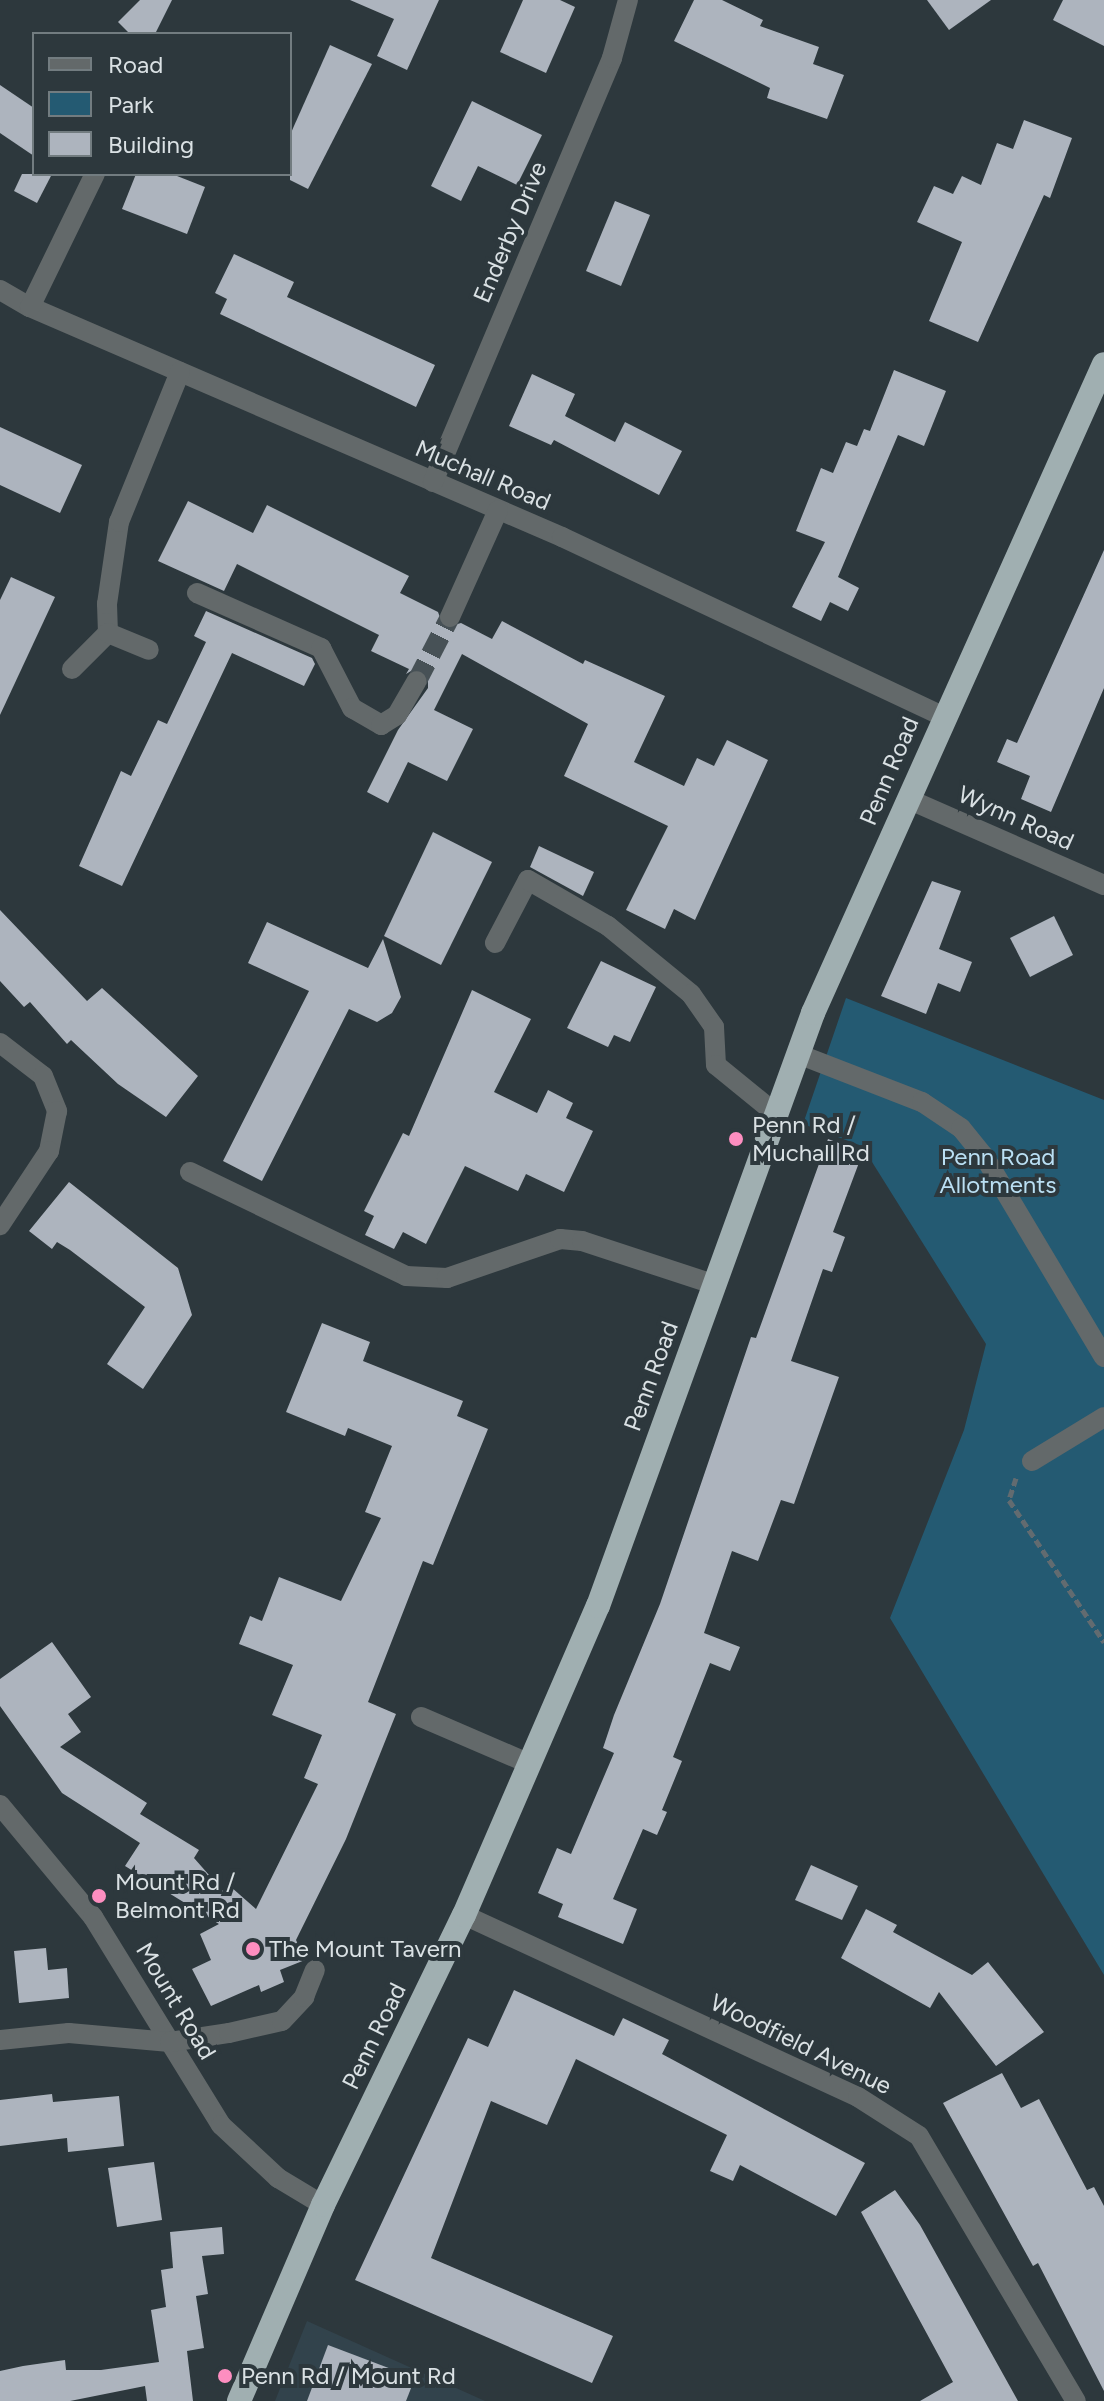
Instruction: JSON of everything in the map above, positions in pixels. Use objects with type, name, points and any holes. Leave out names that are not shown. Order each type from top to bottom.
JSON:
[{"type":"highway","name":"Penn Road","points":[[239,2401],[323,2205],[464,1915],[598,1606],[798,1054],[943,716],[1096,402],[1104,364]]},
{"type":"street","name":"Enderby Drive","points":[[433,482],[612,58],[628,0]]},
{"type":"street","points":[[30,307],[94,176]]},
{"type":"street","name":"Muchall Road","points":[[0,290],[30,307],[498,510],[943,716]]},
{"type":"street","points":[[72,669],[108,633],[107,604],[119,522],[180,372]]},
{"type":"street","points":[[450,617],[498,510]]},
{"type":"street","points":[[197,593],[321,648],[352,708],[381,725],[397,715],[417,681]]},
{"type":"street","points":[[108,633],[149,650]]},
{"type":"street","name":"Wynn Road","points":[[908,799],[1104,885]]},
{"type":"street","points":[[495,943],[528,880],[608,926],[691,994],[714,1027],[716,1065],[776,1114]]},
{"type":"street","points":[[0,1043],[43,1076],[57,1111],[49,1151],[0,1225]]},
{"type":"street","points":[[798,1054],[922,1102],[961,1128],[984,1156],[1104,1357]]},
{"type":"street","points":[[190,1172],[406,1276],[447,1278],[560,1239],[713,1284]]},
{"type":"street","points":[[1032,1461],[1104,1417]]},
{"type":"street","points":[[421,1717],[530,1764]]},
{"type":"street","name":"Mount Road","points":[[0,1805],[93,1917],[221,2125],[242,2150],[323,2205]]},
{"type":"street","name":"Woodfield Avenue","points":[[464,1915],[858,2097],[919,2136],[1076,2401]]},
{"type":"street","points":[[0,2040],[69,2033],[170,2042],[282,2021],[304,1997],[315,1970]]},
{"type":"path","points":[[1032,1461],[1012,1483],[1009,1500],[1104,1642]]},
{"type":"shaded area","points":[[307,2321],[485,2401],[275,2401]]},
{"type":"green space","name":"Penn Road Allotments","points":[[846,998],[1104,1100],[1104,1975],[890,1618],[964,1430],[986,1344],[862,1146],[803,1124]]},
{"type":"building","points":[[140,0],[172,0],[156,32],[128,32],[118,22]]},
{"type":"building","points":[[350,0],[439,0],[407,70],[377,56],[394,19]]},
{"type":"building","points":[[523,0],[560,0],[575,7],[546,73],[500,52]]},
{"type":"building","points":[[694,0],[722,0],[763,20],[760,26],[819,47],[813,64],[844,75],[827,119],[767,98],[770,88],[674,41]]},
{"type":"building","points":[[927,0],[991,0],[949,30]]},
{"type":"building","points":[[1063,0],[1104,0],[1104,46],[1053,20]]},
{"type":"building","points":[[330,45],[372,64],[308,189],[290,180],[292,130]]},
{"type":"building","points":[[0,85],[32,107],[32,155],[0,133]]},
{"type":"building","points":[[472,101],[542,135],[517,185],[478,166],[461,201],[431,186]]},
{"type":"building","points":[[1024,120],[1072,138],[1050,198],[1044,195],[978,342],[929,321],[962,242],[917,222],[934,186],[953,194],[962,176],[981,185],[997,143],[1013,149]]},
{"type":"building","points":[[22,174],[51,176],[37,203],[14,191]]},
{"type":"building","points":[[135,176],[177,176],[205,187],[187,234],[122,209]]},
{"type":"building","points":[[615,201],[650,215],[621,286],[586,271]]},
{"type":"building","points":[[234,254],[294,282],[287,297],[435,365],[416,407],[220,314],[227,299],[215,293]]},
{"type":"building","points":[[894,370],[946,391],[924,446],[898,435],[838,577],[859,588],[848,611],[830,602],[821,621],[792,607],[825,542],[796,531],[821,468],[833,473],[846,442],[857,446],[864,429],[870,431]]},
{"type":"building","points":[[532,374],[575,394],[565,416],[615,442],[625,422],[682,451],[659,495],[554,440],[551,445],[509,426]]},
{"type":"building","points":[[0,427],[82,465],[60,513],[0,485]]},
{"type":"building","points":[[188,501],[253,533],[267,505],[409,576],[400,593],[438,612],[444,628],[461,623],[492,639],[502,621],[583,664],[585,660],[665,696],[634,762],[684,786],[697,758],[714,766],[727,740],[768,760],[695,920],[674,909],[665,929],[626,910],[668,826],[564,776],[588,724],[462,654],[434,710],[473,729],[447,781],[408,762],[388,803],[367,792],[398,730],[428,688],[428,674],[416,668],[406,674],[409,669],[371,651],[379,635],[237,564],[224,591],[158,561]]},
{"type":"building","points":[[1104,550],[1104,688],[1051,812],[1021,799],[1030,776],[997,762],[1007,739],[1017,743]]},
{"type":"building","points":[[11,577],[55,597],[0,715],[0,600]]},
{"type":"building","points":[[206,611],[312,658],[315,664],[304,686],[232,653],[122,886],[79,866],[121,771],[131,776],[158,720],[167,724],[206,642],[194,636]]},
{"type":"building","points":[[433,832],[492,862],[441,965],[384,936]]},
{"type":"building","points":[[539,846],[594,872],[583,896],[530,867]]},
{"type":"building","points":[[932,881],[961,891],[939,949],[972,962],[960,992],[938,983],[926,1014],[881,996]]},
{"type":"building","points":[[0,910],[87,1001],[102,988],[198,1076],[166,1117],[118,1084],[71,1040],[67,1044],[30,1002],[24,1007],[0,981]]},
{"type":"building","points":[[1054,916],[1073,955],[1030,977],[1010,938]]},
{"type":"building","points":[[267,922],[368,968],[383,939],[401,997],[392,1013],[377,1022],[349,1009],[262,1181],[223,1161],[309,991],[248,963]]},
{"type":"building","points":[[601,961],[656,987],[630,1042],[614,1035],[608,1047],[567,1028]]},
{"type":"building","points":[[472,990],[531,1019],[494,1092],[537,1113],[548,1090],[573,1103],[566,1118],[593,1131],[564,1192],[526,1174],[518,1191],[465,1166],[426,1244],[403,1232],[394,1249],[365,1235],[374,1216],[364,1211],[403,1133],[409,1136]]},
{"type":"building","points":[[828,1139],[863,1152],[833,1232],[845,1237],[832,1272],[823,1269],[791,1361],[839,1377],[794,1504],[781,1500],[758,1561],[732,1551],[704,1633],[740,1647],[730,1671],[710,1663],[673,1757],[682,1761],[662,1810],[667,1812],[657,1835],[643,1829],[613,1899],[637,1909],[623,1944],[558,1917],[563,1904],[538,1893],[557,1848],[571,1854],[614,1753],[603,1748],[614,1715],[660,1604],[751,1337],[756,1338]]},
{"type":"building","points":[[69,1182],[178,1268],[192,1315],[143,1389],[107,1364],[145,1307],[70,1250],[57,1242],[52,1249],[29,1231]]},
{"type":"building","points":[[322,1323],[370,1342],[363,1361],[463,1401],[457,1416],[488,1429],[433,1565],[423,1561],[368,1702],[396,1714],[346,1839],[296,1940],[305,1960],[280,1970],[284,1982],[261,1992],[259,1985],[211,2006],[192,1969],[211,1960],[200,1934],[219,1924],[125,1866],[140,1843],[62,1793],[0,1706],[0,1679],[52,1642],[91,1697],[68,1714],[81,1732],[60,1747],[147,1803],[140,1814],[199,1850],[194,1858],[224,1892],[231,1887],[256,1909],[318,1784],[304,1778],[322,1735],[272,1715],[293,1665],[239,1644],[250,1616],[262,1621],[279,1577],[341,1601],[381,1518],[365,1512],[392,1446],[348,1428],[345,1436],[286,1412]]},
{"type":"building","points":[[811,1865],[858,1886],[842,1920],[795,1900]]},
{"type":"building","points":[[866,1909],[897,1925],[893,1932],[972,1975],[988,1962],[1044,2032],[996,2066],[939,1992],[930,2008],[841,1958]]},
{"type":"building","points":[[46,1948],[48,1970],[67,1968],[69,1998],[19,2003],[14,1951]]},
{"type":"building","points":[[514,1990],[614,2036],[623,2018],[669,2040],[662,2054],[865,2163],[836,2216],[740,2165],[733,2181],[710,2171],[727,2135],[576,2059],[547,2125],[491,2101],[431,2258],[613,2336],[592,2383],[355,2280],[468,2038],[488,2047]]},
{"type":"building","points":[[1002,2073],[1021,2108],[1039,2099],[1087,2190],[1094,2187],[1104,2206],[1104,2391],[1038,2263],[1033,2266],[943,2103]]},
{"type":"building","points":[[52,2094],[53,2102],[119,2096],[124,2146],[68,2152],[67,2138],[0,2146],[0,2100]]},
{"type":"building","points":[[154,2162],[162,2220],[117,2227],[108,2168]]},
{"type":"building","points":[[895,2190],[920,2225],[1018,2401],[920,2401],[953,2382],[861,2212]]},
{"type":"building","points":[[222,2227],[224,2254],[202,2256],[208,2294],[196,2296],[204,2348],[187,2351],[193,2401],[147,2401],[145,2386],[70,2401],[0,2401],[0,2371],[65,2360],[66,2370],[101,2370],[159,2362],[151,2310],[166,2307],[161,2270],[173,2268],[170,2232]]},
{"type":"building","points":[[328,2345],[415,2378],[406,2401],[307,2401]]},
{"type":"tunnel","points":[[417,681],[450,617]]},
{"type":"place","name":"Penn Rd / Muchall Rd","points":[[736,1139]]},
{"type":"place","name":"Mount Rd / Belmont Rd","points":[[99,1896]]},
{"type":"place","name":"The Mount Tavern","points":[[253,1949]]},
{"type":"place","name":"Penn Rd / Mount Rd","points":[[225,2376]]}]
